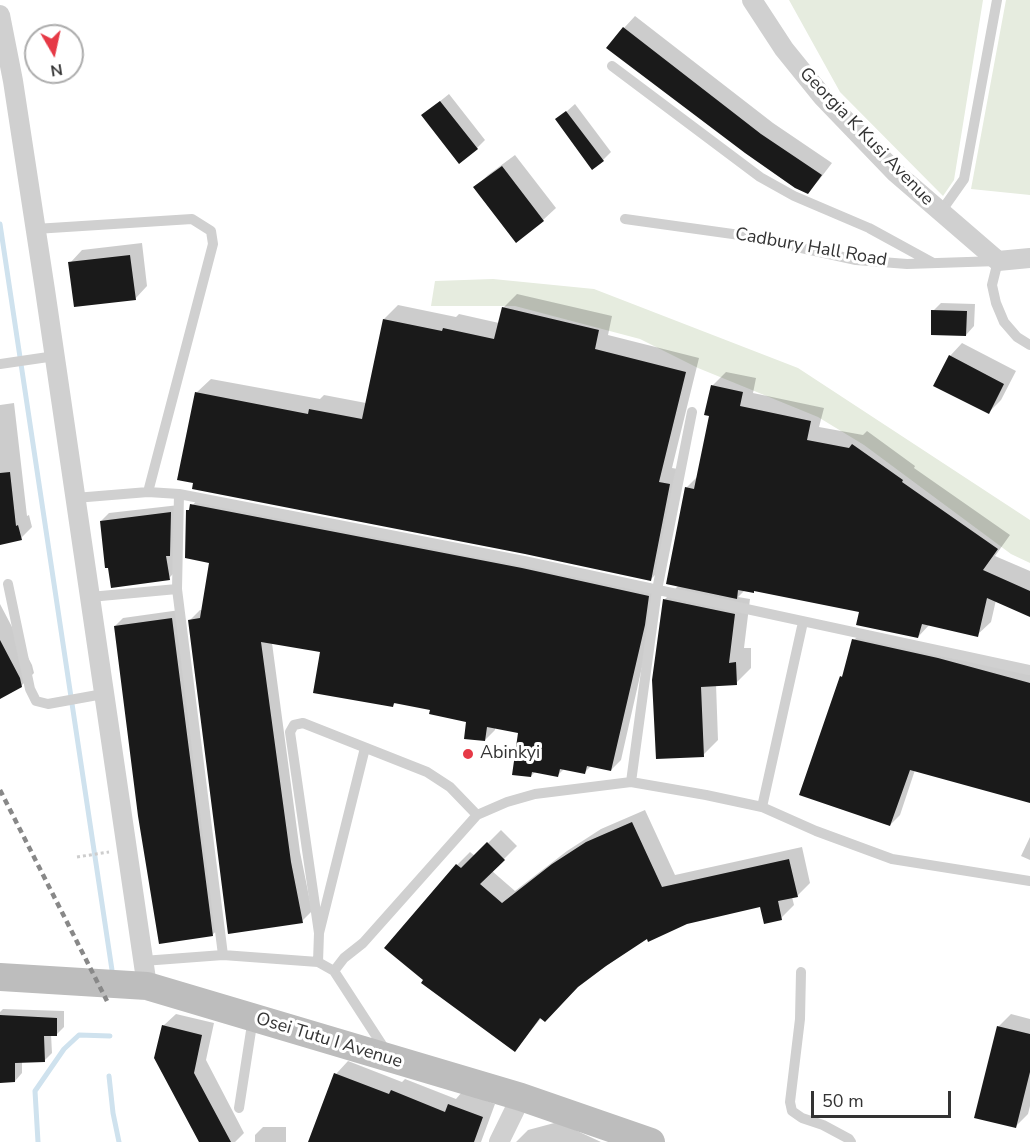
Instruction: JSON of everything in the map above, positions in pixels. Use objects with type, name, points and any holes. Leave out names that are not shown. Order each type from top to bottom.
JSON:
[{"type":"street","name":"Georgia K Kusi Avenue","points":[[752,0],[784,49],[822,96],[896,173],[998,261]]},
{"type":"street","points":[[0,15],[13,81],[55,356],[125,849],[145,973]]},
{"type":"street","points":[[998,261],[1030,258]]},
{"type":"street","name":"Osei Tutu I Avenue","points":[[0,976],[145,973],[253,1018],[521,1098],[651,1142]]},
{"type":"street","points":[[499,1142],[521,1098]]},
{"type":"lane","points":[[940,213],[964,180],[997,0]]},
{"type":"lane","points":[[612,66],[760,177],[794,196],[868,228],[934,263]]},
{"type":"lane","points":[[35,229],[192,219],[211,231],[213,244],[148,492]]},
{"type":"lane","name":"Cadbury Hall Road","points":[[625,219],[747,236],[856,260],[907,264],[998,261]]},
{"type":"lane","points":[[998,261],[992,285],[996,303],[1004,322],[1017,337],[1030,345]]},
{"type":"lane","points":[[0,364],[55,356]]},
{"type":"lane","points":[[631,782],[657,590],[692,412]]},
{"type":"lane","points":[[75,498],[148,492],[179,494],[524,561],[1030,670]]},
{"type":"lane","points":[[179,494],[177,589],[223,955]]},
{"type":"lane","points":[[8,584],[30,689],[36,701],[48,704],[103,694]]},
{"type":"lane","points":[[90,597],[177,589]]},
{"type":"lane","points":[[762,807],[803,622]]},
{"type":"lane","points":[[318,962],[319,933],[290,732],[294,725],[303,723],[439,778],[477,815]]},
{"type":"lane","points":[[319,933],[365,748]]},
{"type":"lane","points":[[334,971],[344,958],[363,943],[477,815],[507,802],[534,794],[631,782],[762,807],[816,831],[892,859],[1030,881]]},
{"type":"lane","points":[[145,973],[223,955],[318,962],[334,971],[392,1059]]},
{"type":"lane","points":[[801,972],[800,1019],[790,1102],[792,1111],[802,1118],[823,1125],[851,1142]]},
{"type":"lane","points":[[239,1108],[253,1018]]},
{"type":"path","points":[[77,857],[125,849]]},
{"type":"shaded area","points":[[789,0],[983,0],[954,180],[943,196],[840,92]]},
{"type":"shaded area","points":[[1006,0],[1030,0],[1030,195],[971,189]]},
{"type":"shaded area","points":[[493,279],[594,289],[798,368],[1030,520],[1030,563],[1011,554],[864,445],[818,417],[698,368],[640,339],[515,306],[431,306],[435,281]]},
{"type":"building","points":[[623,27],[761,134],[822,175],[808,194],[795,188],[745,153],[606,48]]},
{"type":"building","points":[[440,101],[478,149],[459,164],[421,115]]},
{"type":"building","points":[[566,111],[604,161],[592,170],[555,119]]},
{"type":"building","points":[[502,166],[544,221],[516,243],[473,187]]},
{"type":"building","points":[[130,255],[136,300],[74,307],[68,262]]},
{"type":"building","points":[[502,307],[599,330],[595,349],[686,372],[659,482],[670,484],[651,581],[192,489],[193,483],[177,480],[195,392],[308,414],[309,409],[362,419],[383,319],[494,339]]},
{"type":"building","points":[[931,310],[967,311],[966,336],[931,335]]},
{"type":"building","points":[[949,355],[1004,384],[989,414],[933,386]]},
{"type":"building","points":[[711,385],[743,392],[740,406],[811,421],[807,440],[849,448],[852,444],[998,549],[983,570],[1030,591],[1030,617],[987,598],[978,637],[922,624],[918,638],[856,625],[859,612],[754,591],[754,593],[738,590],[737,599],[666,584],[685,487],[694,489],[709,416],[704,415]]},
{"type":"building","points":[[10,472],[16,526],[18,525],[22,540],[0,545],[0,473]]},
{"type":"building","points":[[190,504],[522,568],[649,596],[645,625],[611,771],[587,766],[585,774],[560,769],[558,777],[532,772],[531,777],[512,775],[518,733],[487,727],[485,741],[464,739],[466,722],[429,714],[430,710],[394,703],[393,707],[313,693],[320,652],[261,642],[291,862],[303,923],[228,934],[188,620],[200,618],[209,563],[185,558],[186,510],[189,510]]},
{"type":"building","points":[[171,512],[170,556],[166,556],[170,580],[111,588],[108,568],[105,568],[100,521]]},
{"type":"building","points":[[663,599],[735,614],[729,663],[736,662],[737,685],[701,687],[704,757],[656,759],[652,680]]},
{"type":"building","points":[[172,618],[213,936],[159,944],[138,816],[114,626]]},
{"type":"building","points":[[852,639],[938,658],[1030,683],[1030,803],[910,770],[890,826],[799,795],[840,676],[842,677]]},
{"type":"building","points":[[0,640],[20,678],[22,687],[0,699]]},
{"type":"building","points":[[632,822],[662,887],[789,859],[798,897],[778,901],[782,920],[764,924],[760,907],[687,924],[648,942],[647,939],[578,987],[545,1022],[540,1018],[515,1052],[421,983],[423,980],[384,948],[456,864],[461,868],[487,842],[505,860],[480,884],[502,903],[552,864],[586,842]]},
{"type":"building","points":[[0,1015],[57,1018],[57,1036],[44,1036],[45,1062],[15,1063],[15,1082],[0,1083]]},
{"type":"building","points":[[162,1025],[202,1035],[194,1073],[231,1142],[199,1142],[154,1058]]},
{"type":"building","points":[[997,1026],[1030,1034],[1030,1072],[1016,1128],[974,1118]]},
{"type":"building","points":[[334,1073],[389,1094],[391,1090],[445,1112],[448,1104],[483,1117],[474,1142],[308,1142]]},
{"type":"waterway","points":[[0,224],[112,970]]},
{"type":"waterway","points":[[38,1142],[35,1091],[64,1049],[79,1035],[110,1036]]},
{"type":"waterway","points":[[109,1076],[119,1142]]},
{"type":"railway","points":[[0,790],[107,1001]]},
{"type":"place","name":"Abinkyi","points":[[468,754]]}]
